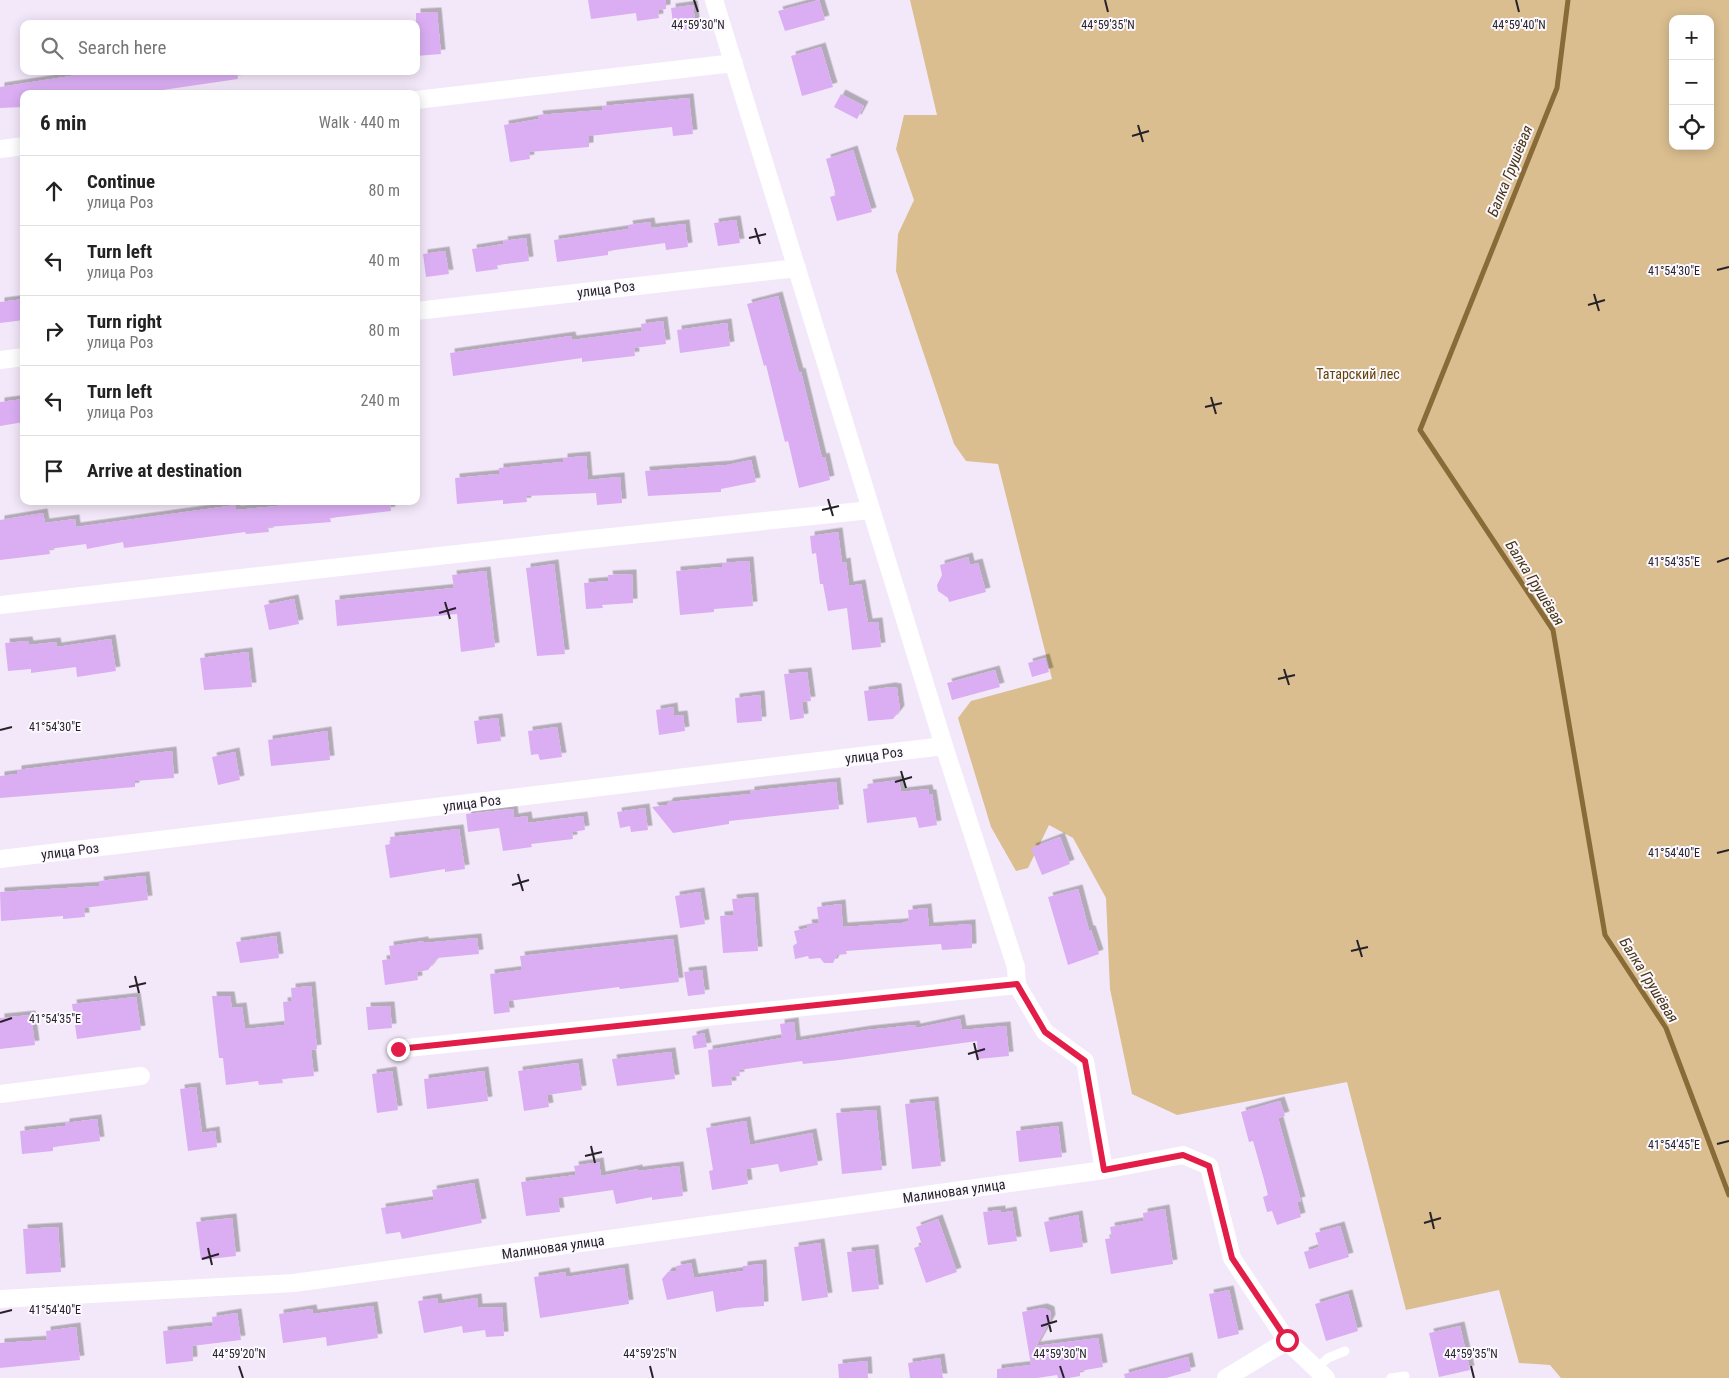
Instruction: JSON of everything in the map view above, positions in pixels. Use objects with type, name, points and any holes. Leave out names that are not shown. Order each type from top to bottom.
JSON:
[{"type":"street","points":[[714,0],[944,746],[1016,967],[1017,984],[1045,1032],[1085,1061],[1104,1170],[1183,1155],[1209,1166],[1232,1258],[1287,1340],[1322,1373]]},
{"type":"street","points":[[420,100],[734,63]]},
{"type":"street","points":[[0,149],[20,146]]},
{"type":"street","name":"улица Роз","points":[[420,311],[797,268]]},
{"type":"street","points":[[0,360],[20,358]]},
{"type":"street","points":[[0,605],[582,540],[871,510]]},
{"type":"street","name":"улица Роз","points":[[0,859],[944,746]]},
{"type":"street","points":[[398,1049],[1017,984]]},
{"type":"street","points":[[0,1094],[141,1076]]},
{"type":"street","name":"Малиновая улица","points":[[0,1299],[294,1282],[1104,1170]]},
{"type":"street","points":[[1226,1378],[1287,1340]]},
{"type":"lane","points":[[1322,1373],[1328,1358],[1344,1351]]},
{"type":"lane","points":[[1391,1378],[1405,1376]]},
{"type":"green space","name":"Татарский лес","points":[[910,0],[1729,0],[1729,1378],[1561,1378],[1550,1365],[1519,1363],[1499,1290],[1406,1310],[1347,1082],[1177,1115],[1132,1094],[1110,989],[1106,898],[1073,838],[1049,825],[1028,868],[1016,871],[991,827],[958,718],[971,701],[1052,679],[998,464],[966,461],[954,444],[896,271],[898,234],[914,200],[896,149],[904,115],[937,115]]},
{"type":"building","points":[[588,0],[666,0],[666,9],[658,10],[659,18],[637,21],[636,13],[591,19]]},
{"type":"building","points":[[819,0],[825,20],[785,31],[778,11]]},
{"type":"building","points":[[693,5],[696,28],[674,31],[671,8]]},
{"type":"building","points":[[437,12],[441,54],[420,56],[420,20],[416,20],[416,13]]},
{"type":"building","points":[[821,47],[833,87],[802,96],[791,56]]},
{"type":"building","points":[[77,75],[238,75],[238,79],[162,90],[20,90],[20,107],[0,108],[0,87]]},
{"type":"building","points":[[841,94],[864,106],[857,119],[834,107]]},
{"type":"building","points":[[689,98],[693,134],[673,136],[672,127],[589,136],[589,147],[529,152],[530,159],[510,162],[504,125],[539,119],[538,115],[602,110],[602,106]]},
{"type":"building","points":[[853,150],[872,212],[837,221],[830,197],[836,195],[826,159]]},
{"type":"building","points":[[736,220],[740,243],[718,246],[714,223]]},
{"type":"building","points":[[650,222],[651,228],[685,224],[688,247],[666,250],[665,243],[608,251],[608,255],[557,262],[554,240],[629,229],[628,225]]},
{"type":"building","points":[[526,238],[529,261],[497,265],[498,269],[476,272],[472,249],[504,244],[503,241]]},
{"type":"building","points":[[445,251],[449,274],[426,277],[423,254]]},
{"type":"building","points":[[778,296],[799,373],[801,372],[822,458],[825,457],[830,480],[799,488],[788,441],[785,442],[766,365],[764,366],[747,304]]},
{"type":"building","points":[[20,300],[20,320],[0,323],[0,302]]},
{"type":"building","points":[[663,321],[666,344],[634,348],[635,356],[582,362],[582,358],[453,376],[450,353],[571,336],[572,340],[642,331],[641,324]]},
{"type":"building","points":[[727,323],[730,346],[680,353],[677,330]]},
{"type":"building","points":[[20,400],[20,423],[0,426],[0,402]]},
{"type":"building","points":[[586,456],[588,480],[620,477],[622,503],[597,505],[596,493],[526,496],[527,502],[503,504],[503,500],[457,504],[455,478],[499,474],[499,468],[563,462],[563,458]]},
{"type":"building","points":[[751,460],[756,482],[721,489],[721,492],[648,496],[645,471],[727,465]]},
{"type":"building","points":[[236,505],[236,510],[278,506],[390,505],[391,511],[330,518],[331,522],[268,527],[269,532],[246,534],[245,532],[124,548],[123,542],[87,549],[86,544],[49,549],[50,554],[0,560],[0,520],[43,513],[45,523],[75,519],[76,527]]},
{"type":"building","points":[[838,532],[842,563],[846,562],[849,586],[861,584],[868,623],[878,622],[881,647],[852,650],[847,608],[828,611],[823,584],[820,584],[816,553],[812,554],[810,536]]},
{"type":"building","points":[[968,557],[970,565],[978,563],[986,592],[949,602],[948,598],[938,591],[937,585],[942,575],[940,565]]},
{"type":"building","points":[[749,561],[753,606],[714,609],[714,612],[680,615],[676,571],[722,567],[722,563]]},
{"type":"building","points":[[554,564],[565,654],[537,656],[526,568]]},
{"type":"building","points":[[486,571],[495,647],[461,652],[457,614],[337,626],[335,600],[454,588],[452,575]]},
{"type":"building","points":[[632,574],[633,603],[602,605],[603,608],[586,609],[584,583],[609,581],[608,575]]},
{"type":"building","points":[[294,599],[299,624],[269,630],[264,605]]},
{"type":"building","points":[[111,639],[116,671],[77,677],[76,667],[31,673],[31,669],[8,671],[5,643],[28,641],[29,645],[56,642],[57,647]]},
{"type":"building","points":[[248,652],[252,687],[204,690],[200,658]]},
{"type":"building","points":[[1045,658],[1049,672],[1032,677],[1028,663]]},
{"type":"building","points":[[995,670],[1000,687],[952,700],[947,683]]},
{"type":"building","points":[[807,672],[811,701],[802,702],[804,718],[790,720],[784,674]]},
{"type":"building","points":[[891,687],[897,688],[900,710],[893,719],[868,721],[864,691]]},
{"type":"building","points":[[760,695],[762,721],[737,723],[735,698]]},
{"type":"building","points":[[673,707],[674,716],[683,715],[685,731],[659,735],[656,710]]},
{"type":"building","points":[[498,718],[501,741],[477,744],[474,721]]},
{"type":"building","points":[[557,727],[562,757],[540,760],[538,754],[531,755],[528,731]]},
{"type":"building","points":[[327,731],[330,760],[271,766],[268,740]]},
{"type":"building","points":[[172,751],[174,778],[135,781],[135,787],[0,798],[0,776],[17,774],[17,770]]},
{"type":"building","points":[[235,752],[240,780],[218,785],[212,757]]},
{"type":"building","points":[[899,780],[901,792],[928,789],[929,794],[932,794],[937,825],[919,828],[916,817],[867,823],[863,789],[869,788],[868,784]]},
{"type":"building","points":[[836,782],[839,809],[729,821],[729,824],[673,833],[652,807],[667,805],[669,802],[750,794],[750,791]]},
{"type":"building","points":[[645,808],[648,830],[631,832],[630,826],[620,828],[617,812]]},
{"type":"building","points":[[513,809],[514,818],[527,816],[528,823],[583,816],[585,830],[572,832],[573,839],[531,844],[532,847],[503,851],[499,828],[468,832],[466,814]]},
{"type":"building","points":[[459,829],[465,869],[445,872],[445,869],[390,878],[385,845],[391,844],[390,837]]},
{"type":"building","points":[[1060,837],[1070,864],[1042,875],[1031,848]]},
{"type":"building","points":[[145,876],[148,900],[84,908],[85,917],[63,919],[63,916],[1,921],[0,892],[100,886],[99,881]]},
{"type":"building","points":[[1078,889],[1089,930],[1091,930],[1099,954],[1068,965],[1048,897]]},
{"type":"building","points":[[700,892],[705,924],[680,928],[675,896]]},
{"type":"building","points":[[754,897],[758,951],[723,953],[720,916],[734,915],[732,899]]},
{"type":"building","points":[[841,904],[843,927],[902,923],[909,921],[908,910],[927,908],[929,927],[971,924],[972,948],[942,950],[941,944],[846,951],[847,954],[837,955],[833,963],[824,963],[820,958],[809,959],[808,956],[795,959],[793,946],[797,943],[794,931],[808,928],[807,924],[819,923],[817,907]]},
{"type":"building","points":[[276,936],[279,958],[240,963],[236,942]]},
{"type":"building","points":[[477,938],[479,954],[437,958],[428,970],[417,972],[418,980],[385,985],[382,960],[391,959],[389,946],[424,941],[424,943]]},
{"type":"building","points":[[673,939],[679,982],[620,989],[619,987],[508,1001],[510,1012],[494,1014],[490,974],[522,970],[520,956]]},
{"type":"building","points":[[702,970],[705,994],[688,996],[684,972]]},
{"type":"building","points":[[311,986],[317,1049],[311,1050],[314,1076],[282,1079],[283,1083],[259,1085],[258,1081],[226,1085],[223,1058],[219,1058],[212,996],[230,996],[232,1008],[242,1007],[245,1029],[285,1025],[283,1002],[292,1001],[291,988]]},
{"type":"building","points":[[136,997],[141,1030],[77,1039],[72,1004]]},
{"type":"building","points":[[390,1006],[392,1028],[368,1030],[366,1007]]},
{"type":"building","points":[[31,1015],[35,1045],[0,1049],[0,1018]]},
{"type":"building","points":[[960,1019],[962,1030],[1006,1026],[1009,1056],[978,1059],[977,1041],[840,1060],[803,1064],[802,1061],[739,1070],[740,1076],[731,1077],[732,1085],[712,1087],[708,1050],[782,1038],[780,1024],[794,1022],[796,1041],[867,1030],[915,1025],[916,1028]]},
{"type":"building","points":[[704,1033],[707,1047],[694,1049],[692,1036]]},
{"type":"building","points":[[671,1052],[675,1079],[617,1086],[612,1059]]},
{"type":"building","points":[[578,1063],[582,1090],[547,1095],[549,1107],[524,1111],[518,1071]]},
{"type":"building","points":[[392,1071],[398,1110],[377,1113],[372,1074]]},
{"type":"building","points":[[484,1071],[488,1101],[427,1109],[424,1079]]},
{"type":"building","points":[[196,1087],[202,1133],[215,1131],[217,1147],[188,1151],[180,1089]]},
{"type":"building","points":[[934,1101],[941,1166],[912,1169],[905,1104]]},
{"type":"building","points":[[1280,1101],[1285,1116],[1278,1118],[1301,1201],[1297,1202],[1301,1217],[1277,1225],[1272,1211],[1267,1212],[1263,1197],[1268,1195],[1253,1141],[1249,1142],[1241,1112]]},
{"type":"building","points":[[876,1110],[882,1170],[842,1174],[836,1113]]},
{"type":"building","points":[[97,1119],[100,1141],[53,1147],[53,1151],[22,1154],[20,1131],[65,1126],[65,1123]]},
{"type":"building","points":[[746,1121],[750,1145],[812,1133],[818,1165],[780,1172],[778,1164],[746,1169],[748,1184],[712,1190],[709,1171],[713,1170],[706,1128]]},
{"type":"building","points":[[1058,1126],[1062,1157],[1019,1162],[1016,1131]]},
{"type":"building","points":[[599,1162],[601,1176],[638,1169],[638,1171],[679,1166],[683,1196],[652,1200],[652,1197],[616,1204],[613,1190],[558,1198],[560,1212],[526,1216],[521,1182],[576,1175],[574,1166]]},
{"type":"building","points":[[474,1183],[482,1223],[402,1239],[400,1232],[386,1234],[381,1208],[434,1200],[432,1190]]},
{"type":"building","points":[[1165,1209],[1173,1264],[1111,1274],[1105,1239],[1112,1238],[1110,1227],[1144,1221],[1143,1213]]},
{"type":"building","points":[[1001,1210],[1001,1213],[1012,1211],[1017,1241],[988,1245],[983,1212]]},
{"type":"building","points":[[1078,1215],[1083,1247],[1050,1252],[1044,1222]]},
{"type":"building","points":[[232,1218],[236,1256],[201,1260],[196,1222]]},
{"type":"building","points":[[938,1219],[957,1272],[926,1283],[914,1248],[922,1245],[916,1227]]},
{"type":"building","points":[[1340,1226],[1349,1257],[1309,1269],[1304,1252],[1319,1247],[1315,1233]]},
{"type":"building","points":[[58,1227],[61,1272],[26,1274],[23,1229]]},
{"type":"building","points":[[820,1243],[828,1297],[802,1301],[794,1247]]},
{"type":"building","points":[[874,1249],[879,1289],[852,1292],[847,1252]]},
{"type":"building","points":[[691,1263],[694,1278],[743,1271],[743,1266],[762,1264],[764,1306],[735,1308],[716,1312],[713,1291],[667,1300],[662,1279],[668,1272],[677,1271],[676,1266]]},
{"type":"building","points":[[624,1268],[629,1304],[540,1318],[534,1277],[565,1272],[566,1277]]},
{"type":"building","points":[[1229,1290],[1239,1334],[1218,1339],[1209,1294]]},
{"type":"building","points":[[1348,1294],[1358,1331],[1326,1341],[1315,1304]]},
{"type":"building","points":[[437,1298],[438,1304],[477,1298],[478,1308],[502,1307],[504,1336],[486,1337],[485,1330],[463,1333],[462,1326],[424,1333],[418,1301]]},
{"type":"building","points":[[373,1306],[378,1338],[327,1346],[326,1337],[283,1343],[279,1314],[312,1309],[313,1314]]},
{"type":"building","points":[[1043,1308],[1050,1311],[1051,1319],[1036,1346],[1098,1338],[1103,1367],[1080,1371],[1080,1376],[1069,1378],[1058,1378],[1057,1375],[1037,1378],[997,1378],[997,1369],[1031,1365],[1022,1312]]},
{"type":"building","points":[[237,1313],[241,1340],[192,1346],[193,1361],[166,1364],[163,1331],[213,1326],[212,1317]]},
{"type":"building","points":[[1460,1326],[1470,1370],[1439,1377],[1429,1333]]},
{"type":"building","points":[[76,1327],[80,1360],[0,1368],[0,1343],[47,1340],[46,1331]]},
{"type":"building","points":[[1188,1357],[1191,1371],[1166,1378],[1125,1378],[1124,1374]]},
{"type":"building","points":[[940,1358],[943,1378],[910,1378],[908,1363]]},
{"type":"building","points":[[867,1361],[868,1378],[839,1378],[838,1364]]},
{"type":"waterway","name":"Балка Грушёвая","points":[[1568,0],[1557,88],[1420,430],[1553,630],[1605,935],[1666,1028],[1729,1195]]},
{"type":"route","points":[[398,1049],[1017,984],[1045,1032],[1085,1061],[1104,1170],[1183,1155],[1209,1166],[1232,1258],[1287,1340]]}]
